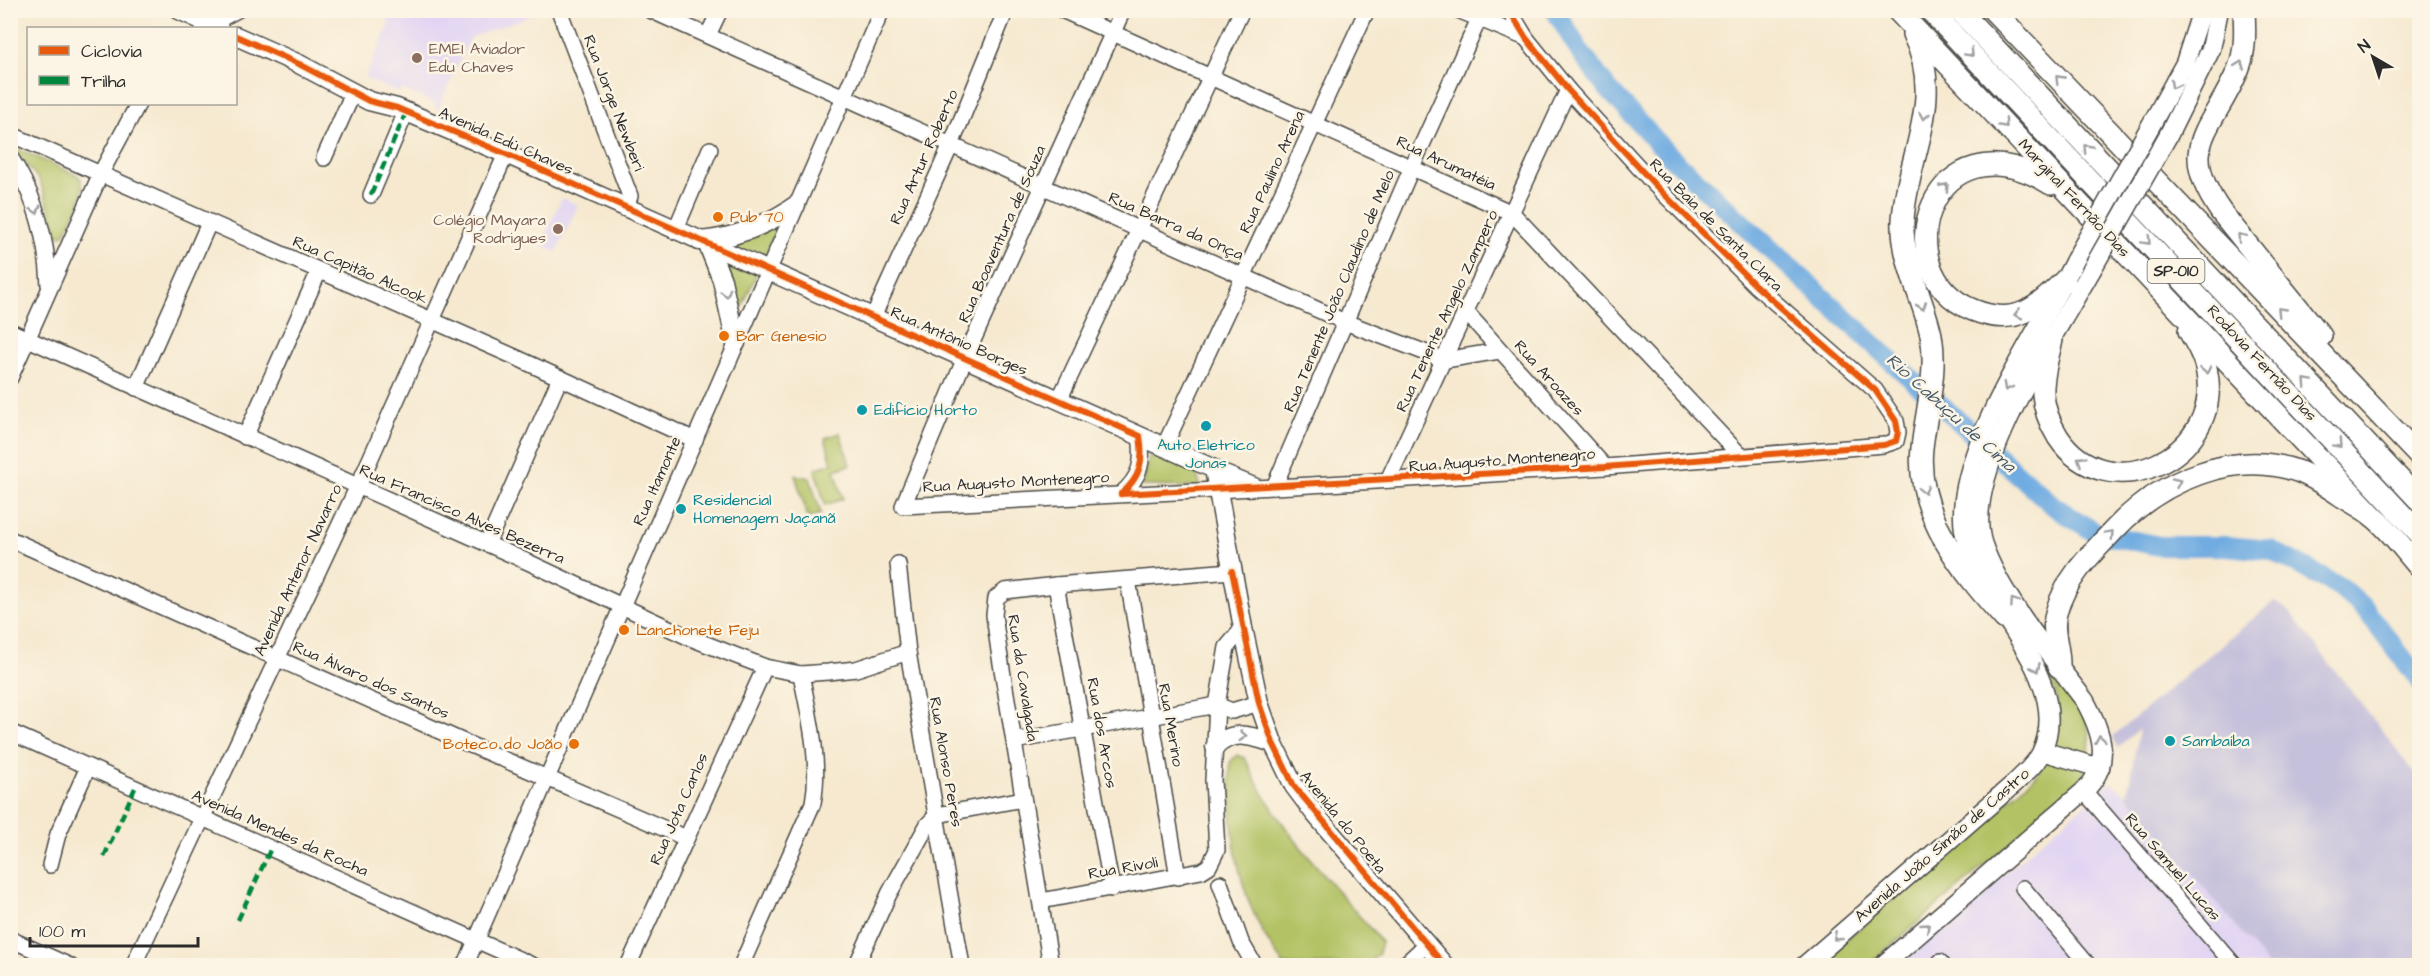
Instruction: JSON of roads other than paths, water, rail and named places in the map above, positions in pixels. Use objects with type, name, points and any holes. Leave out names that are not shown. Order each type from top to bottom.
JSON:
[{"type":"highway","name":"Rodovia Fernão Dias","points":[[1930,10],[2420,534]]},
{"type":"highway","name":"Rodovia Fernão Dias","points":[[1959,10],[2420,501]]},
{"type":"highway","name":"SP-010","points":[[1992,10],[2420,457]]},
{"type":"highway","points":[[2244,10],[2243,55],[2239,70],[2201,138],[2199,170],[2207,192],[2221,212],[2347,369],[2350,384]]},
{"type":"highway","points":[[1902,15],[1922,51],[1927,84],[1921,133],[1906,195],[1904,233],[1906,255],[1931,336],[1933,361],[1922,477],[1936,523],[1960,566],[2005,619]]},
{"type":"highway","name":"Marginal Fernão Dias","points":[[1902,15],[2420,568]]},
{"type":"highway","points":[[2065,280],[2028,312],[2000,317],[1983,314],[1965,307],[1941,286],[1927,259],[1925,236],[1927,218],[1937,198],[1944,188],[1970,168],[1998,163],[2015,166],[2039,176],[2072,196]]},
{"type":"highway","points":[[2052,340],[2043,394],[2046,412],[2065,447],[2078,459],[2095,468],[2112,472],[2146,470],[2176,454],[2190,439],[2205,410],[2208,391],[2208,375],[2201,351],[2170,300]]},
{"type":"highway","points":[[2059,667],[2060,654],[2053,631],[2055,615],[2070,580],[2128,514],[2156,493],[2191,476],[2234,467],[2267,466],[2300,472],[2374,517]]},
{"type":"main road","points":[[179,10],[210,27]]},
{"type":"main road","name":"Avenida João Simão de Castro","points":[[1804,966],[2005,792],[2036,762],[2042,751],[2049,710],[2044,690],[2028,652],[2005,619],[1979,572],[1965,531],[1964,493],[2075,260],[2185,63],[2202,10]]},
{"type":"main road","name":"Avenida João Simão de Castro","points":[[1998,422],[2052,340],[2169,134],[2211,49],[2219,10]]},
{"type":"main road","name":"Avenida Edú Chaves","points":[[237,36],[299,64],[353,93],[402,110],[506,154],[767,270]]},
{"type":"main road","name":"Avenida Edú Chaves","points":[[299,64],[341,76],[374,92],[402,110]]},
{"type":"main road","points":[[736,343],[722,280],[703,243],[745,233],[777,219],[796,204]]},
{"type":"main road","name":"Rua Antônio Borges","points":[[767,270],[1214,469]]},
{"type":"main road","name":"Avenida João Simão de Castro","points":[[1980,463],[1978,516],[1982,542],[1997,577],[2085,701],[2096,722],[2101,738],[2100,768]]},
{"type":"main road","name":"Avenida do Poeta","points":[[1214,469],[1259,703],[1273,743],[1294,786],[1315,814],[1445,966]]},
{"type":"main road","points":[[1215,747],[1224,738],[1233,735],[1243,735],[1273,743]]},
{"type":"main road","points":[[1882,966],[2084,791],[2097,777],[2100,768],[2042,751]]},
{"type":"street","points":[[210,27],[237,10]]},
{"type":"street","name":"Rua Jorge Newberi","points":[[559,10],[630,196],[626,209]]},
{"type":"street","name":"Rua Barra da Onça","points":[[650,10],[1044,186],[1138,231],[1345,322],[1445,360]]},
{"type":"street","points":[[708,35],[720,10]]},
{"type":"street","name":"Rua Itamonte","points":[[465,966],[882,10]]},
{"type":"street","name":"Rua Artur Roberto","points":[[873,317],[951,145],[1006,10]]},
{"type":"street","name":"Rua Arumatéia","points":[[1062,10],[1512,213],[1740,455]]},
{"type":"street","name":"Rua Boaventura de Souza","points":[[903,506],[965,358],[1123,10]]},
{"type":"street","points":[[1059,400],[1242,10]]},
{"type":"street","name":"Rua Paulino Arena","points":[[1164,447],[1367,10]]},
{"type":"street","points":[[1458,10],[1481,15],[1526,38]]},
{"type":"street","name":"Rua Baia de Santa Clara","points":[[1509,10],[1526,38],[1568,90],[1654,184],[1755,285],[1880,397],[1893,415],[1898,432],[1896,441],[1884,445]]},
{"type":"street","name":"Rua Tenente João Claudino de Melo","points":[[1268,488],[1345,322],[1481,15]]},
{"type":"street","name":"Rua Tenente Angelo Zampero","points":[[1388,480],[1568,90]]},
{"type":"street","points":[[324,158],[353,93]]},
{"type":"street","points":[[10,378],[101,173],[137,105]]},
{"type":"street","points":[[371,195],[402,110]]},
{"type":"street","name":"Rua Capitão Alcook","points":[[10,134],[695,440]]},
{"type":"street","points":[[675,231],[710,149]]},
{"type":"street","name":"Avenida Antenor Navarro","points":[[133,966],[357,486],[506,154]]},
{"type":"street","points":[[10,158],[21,173],[35,204],[48,258],[49,290]]},
{"type":"street","points":[[136,388],[209,223]]},
{"type":"street","points":[[245,437],[319,271]]},
{"type":"street","name":"Rua Aroazes","points":[[1467,313],[1605,467]]},
{"type":"street","name":"Rua Francisco Alves Bezerra","points":[[10,331],[487,544],[622,607],[765,668],[801,674],[856,669],[908,652]]},
{"type":"street","points":[[1445,360],[1499,351]]},
{"type":"street","points":[[487,544],[560,378]]},
{"type":"street","points":[[1121,494],[1133,484],[1140,473],[1142,461],[1140,436]]},
{"type":"street","name":"Rua Augusto Montenegro","points":[[903,506],[1268,488],[1605,467],[1884,445]]},
{"type":"street","name":"Rua Antônio Borges","points":[[1214,469],[1268,488]]},
{"type":"street","name":"Rua Álvaro dos Santos","points":[[10,539],[686,838]]},
{"type":"street","name":"Rua Alonso Peres","points":[[898,564],[908,652],[938,815],[962,966]]},
{"type":"street","name":"Rua da Cavalgada","points":[[1051,966],[994,605],[999,594],[1005,591],[1056,585],[1232,571]]},
{"type":"street","name":"Rua Merino","points":[[1128,580],[1178,877]]},
{"type":"street","name":"Rua dos Arcos","points":[[1056,585],[1112,889]]},
{"type":"street","points":[[1215,747],[1217,705],[1227,647],[1243,628]]},
{"type":"street","name":"Rua Jota Carlos","points":[[628,966],[765,668]]},
{"type":"street","points":[[741,966],[813,803],[817,781],[815,755],[801,674]]},
{"type":"street","points":[[1014,741],[1217,705],[1232,711],[1259,703]]},
{"type":"street","name":"Avenida Mendes da Rocha","points":[[10,732],[534,966]]},
{"type":"street","name":"Rua Rivoli","points":[[1041,901],[1178,877],[1201,871],[1209,866],[1218,850],[1213,780],[1215,747]]},
{"type":"street","points":[[50,865],[58,834],[88,767]]},
{"type":"street","name":"Rua Samuel Lucas","points":[[2084,791],[2235,966]]},
{"type":"street","points":[[856,966],[918,837],[938,815],[1023,799]]},
{"type":"street","points":[[1220,883],[1241,942],[1256,966]]},
{"type":"street","points":[[2023,888],[2089,966]]},
{"type":"street","points":[[10,939],[70,966]]},
{"type":"street","points":[[1403,966],[1427,944]]},
{"type":"waterway","name":"Rio Cabuçu de Cima","points":[[1555,10],[1580,52],[1608,89],[1672,158],[1898,367],[2055,507],[2096,533],[2159,546],[2225,546],[2271,550],[2340,587],[2366,610],[2420,681]]},
{"type":"place","name":"EMEI Aviador Edu Chaves","points":[[417,58]]},
{"type":"place","name":"Pub 70","points":[[718,217]]},
{"type":"place","name":"Colégio Mayara Rodrigues","points":[[558,229]]},
{"type":"place","name":"Bar Genesio","points":[[724,336]]},
{"type":"place","name":"Edifício Horto","points":[[862,410]]},
{"type":"place","name":"Auto Eletrico Jonas","points":[[1206,426]]},
{"type":"place","name":"Residencial Homenagem Jaçanã","points":[[681,509]]},
{"type":"place","name":"Lanchonete Feju","points":[[624,630]]},
{"type":"place","name":"Sambaíba","points":[[2170,741]]},
{"type":"place","name":"Boteco do João","points":[[574,744]]}]
